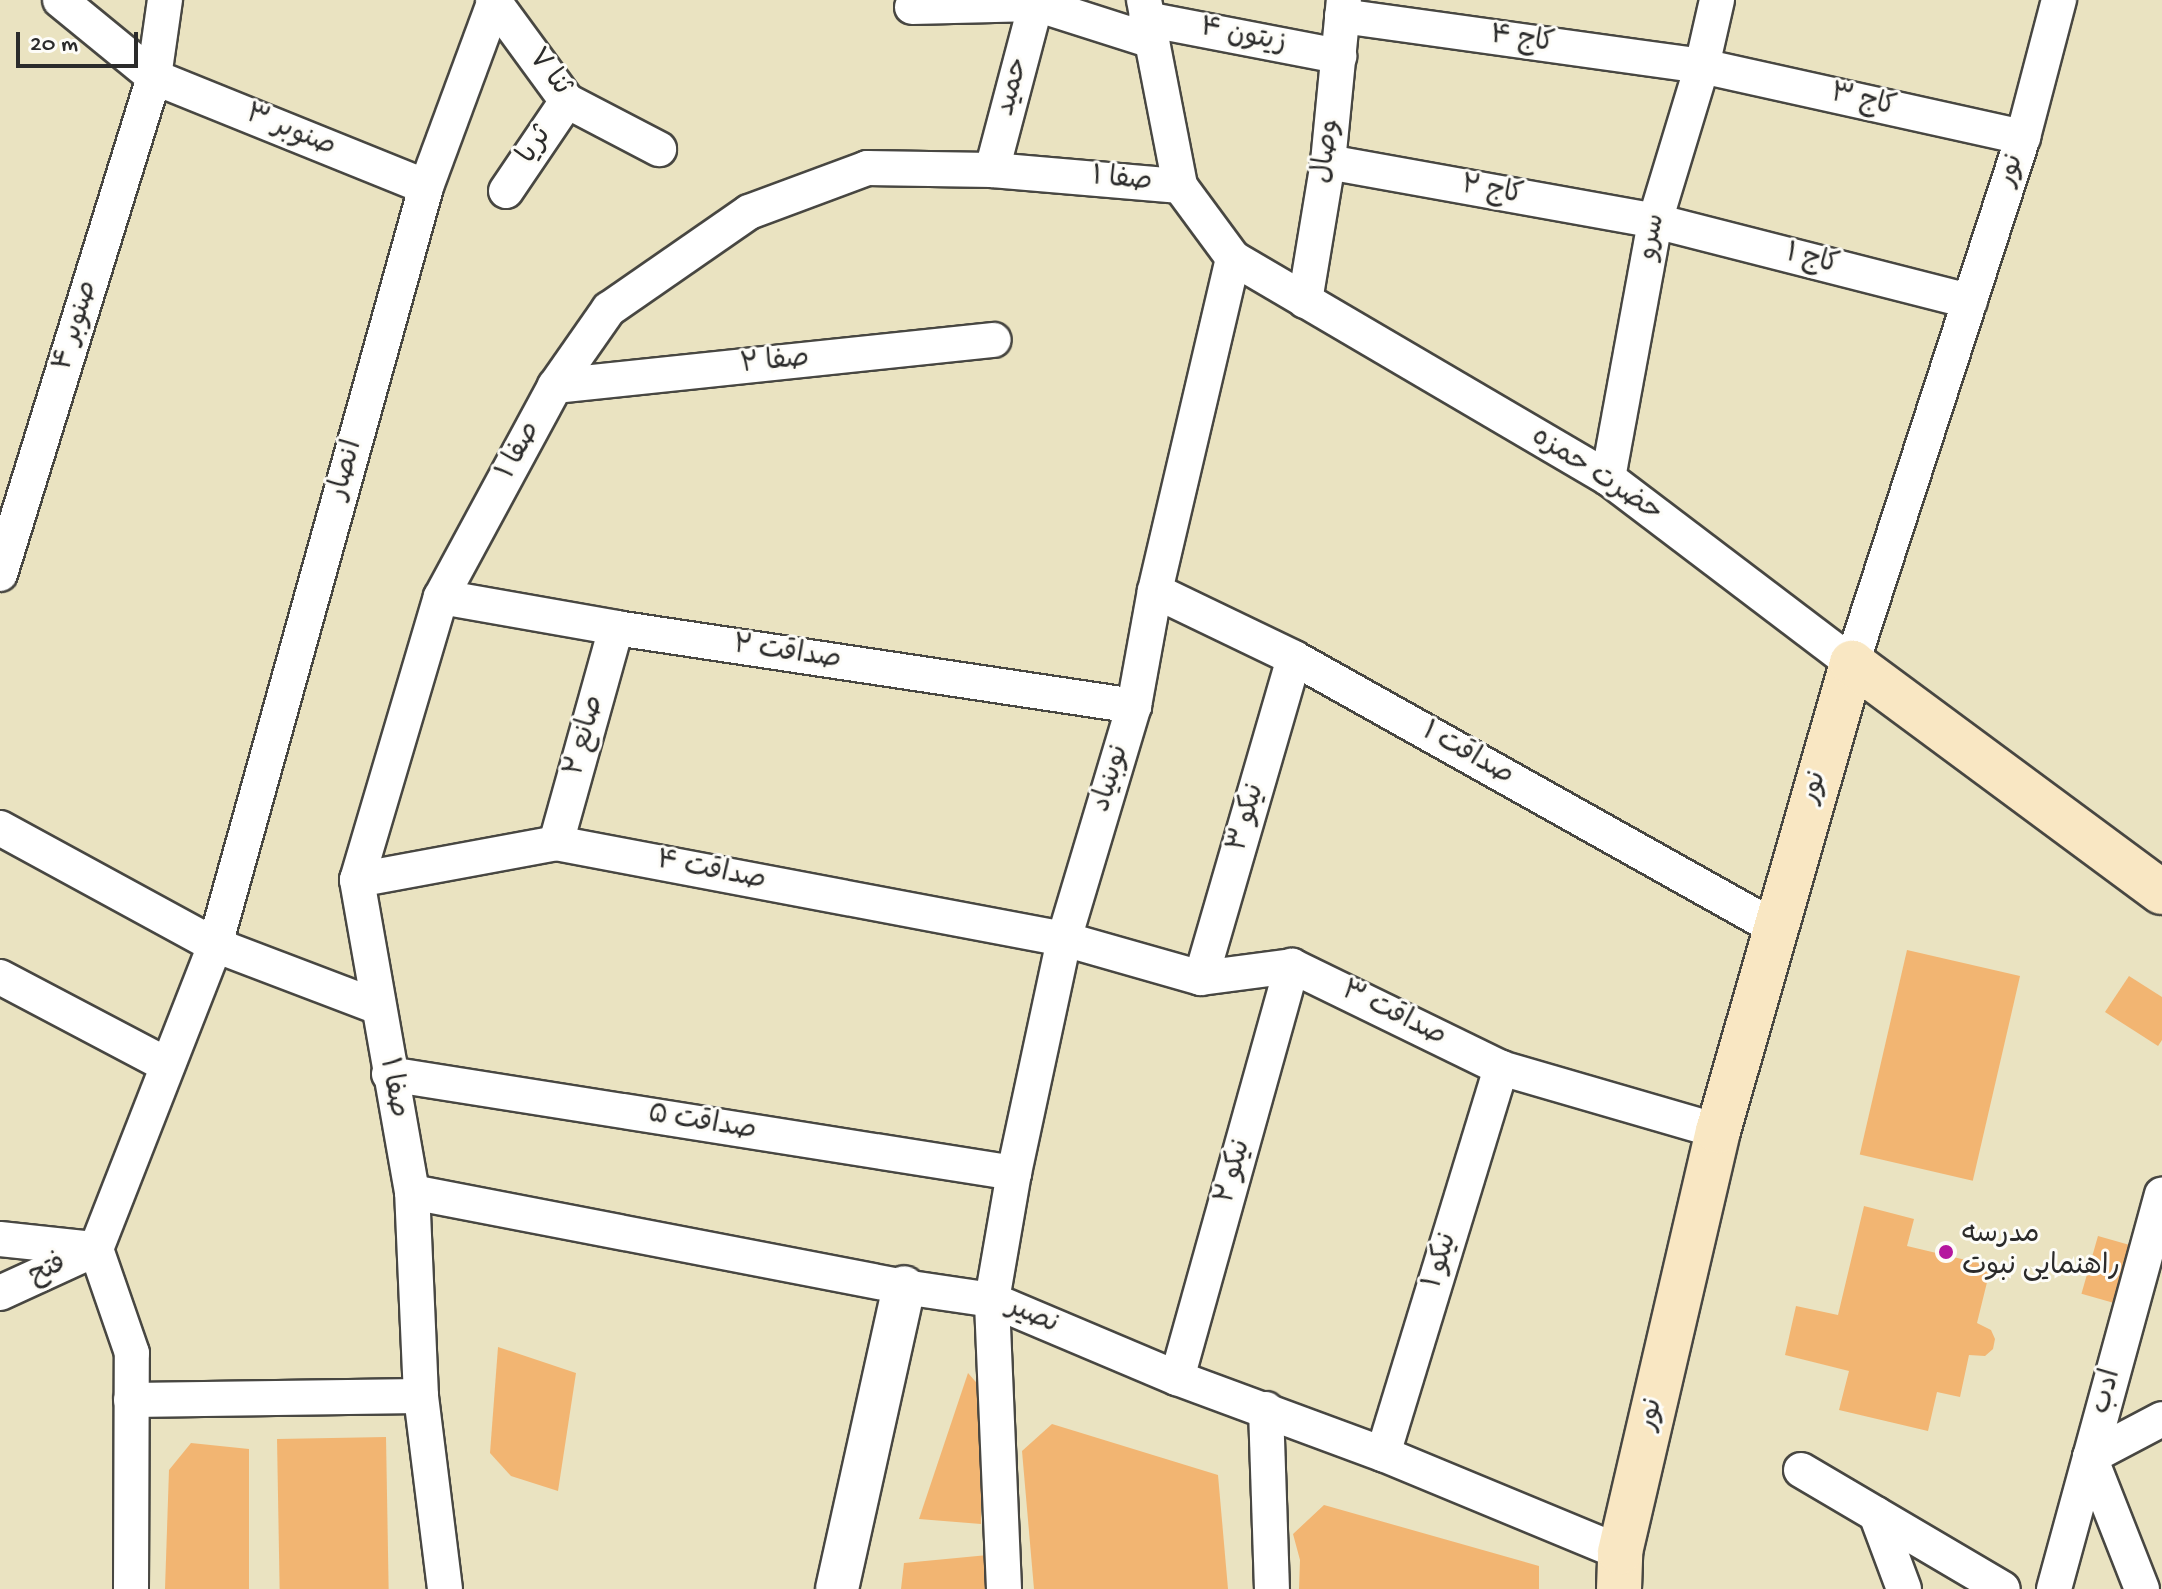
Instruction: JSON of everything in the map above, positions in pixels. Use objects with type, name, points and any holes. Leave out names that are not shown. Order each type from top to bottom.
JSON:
[{"type":"main road","name":"حضرت حمزه","points":[[1852,663],[2162,892]]},
{"type":"main road","name":"نور","points":[[1619,1571],[1718,1131],[1852,663]]},
{"type":"street","name":"صنوبر ۳","points":[[60,0],[154,77],[426,187]]},
{"type":"street","name":"صنوبر ۴","points":[[0,574],[154,77],[165,0]]},
{"type":"street","name":"ثنا ۷","points":[[494,0],[567,101],[659,149]]},
{"type":"street","name":"انصار","points":[[96,1249],[215,945],[426,187],[494,0]]},
{"type":"street","name":"سرو","points":[[1608,478],[1655,221],[1702,66],[1717,0]]},
{"type":"street","name":"نور","points":[[1852,663],[2023,137],[2059,0]]},
{"type":"street","name":"زیتون ۴","points":[[912,7],[1036,4],[1147,20],[1339,56]]},
{"type":"street","name":"حمید","points":[[992,170],[1036,4]]},
{"type":"street","name":"کاج ۴","points":[[1343,8],[1702,66]]},
{"type":"street","name":"وصال","points":[[1305,301],[1328,162],[1343,8]]},
{"type":"street","name":"حضرت حمزه","points":[[1147,20],[1180,186],[1233,258],[1608,478],[1852,663]]},
{"type":"street","name":"کاج ۳","points":[[1702,66],[2023,137]]},
{"type":"street","name":"ثریا","points":[[506,191],[567,101]]},
{"type":"street","name":"کاج ۲","points":[[1328,162],[1655,221]]},
{"type":"street","name":"صفا ۱","points":[[445,1589],[421,1396],[412,1192],[357,880],[441,597],[555,386],[609,309],[749,212],[867,168],[992,170],[1180,186]]},
{"type":"street","name":"کاج ۱","points":[[1655,221],[1970,301]]},
{"type":"street","name":"نوبنیاد","points":[[1004,1589],[992,1300],[1014,1173],[1064,939],[1134,706],[1155,591],[1233,258]]},
{"type":"street","name":"صفا ۲","points":[[555,386],[994,340]]},
{"type":"street","name":"صداقت ۱","points":[[1155,591],[1294,658],[1774,927]]},
{"type":"street","name":"صداقت ۲","points":[[441,597],[616,628],[1134,706]]},
{"type":"street","name":"صانع ۲","points":[[556,843],[616,628]]},
{"type":"street","name":"نیکو ۳","points":[[1201,978],[1294,658]]},
{"type":"street","points":[[0,828],[215,945],[378,1007]]},
{"type":"street","name":"صداقت ۴","points":[[357,880],[556,843],[1064,939]]},
{"type":"street","points":[[1064,939],[1201,978],[1292,966]]},
{"type":"street","name":"صداقت ۳","points":[[1292,966],[1501,1068],[1718,1131]]},
{"type":"street","name":"نیکو ۲","points":[[1177,1378],[1292,966]]},
{"type":"street","points":[[0,977],[167,1065]]},
{"type":"street","name":"نیکو ۱","points":[[1383,1454],[1501,1068]]},
{"type":"street","name":"صداقت ۵","points":[[389,1074],[1014,1173]]},
{"type":"street","name":"نصیر","points":[[412,1192],[904,1287],[992,1300],[1177,1378],[1383,1454],[1619,1571]]},
{"type":"street","name":"ادب","points":[[2054,1589],[2162,1194]]},
{"type":"street","points":[[0,1239],[96,1249],[132,1353],[131,1589]]},
{"type":"street","name":"فتح","points":[[0,1293],[96,1249]]},
{"type":"street","points":[[837,1589],[904,1287]]},
{"type":"street","points":[[131,1400],[421,1396]]},
{"type":"street","points":[[1266,1409],[1272,1589]]},
{"type":"street","points":[[2142,1589],[2090,1457],[2162,1419]]},
{"type":"street","points":[[1801,1470],[2003,1589]]},
{"type":"street","points":[[1876,1514],[1904,1589]]},
{"type":"building","points":[[1907,950],[2020,976],[1973,1181],[1860,1155]]},
{"type":"building","points":[[2129,976],[2162,997],[2162,1040],[2158,1046],[2105,1012]]},
{"type":"building","points":[[1864,1206],[1914,1219],[1907,1246],[1991,1266],[1977,1323],[1991,1330],[1995,1339],[1993,1349],[1985,1356],[1969,1355],[1960,1397],[1937,1392],[1928,1431],[1839,1410],[1849,1371],[1785,1355],[1796,1306],[1838,1315]]},
{"type":"building","points":[[2098,1236],[2130,1245],[2113,1303],[2081,1294]]},
{"type":"building","points":[[498,1347],[576,1373],[558,1491],[511,1476],[490,1453]]},
{"type":"building","points":[[968,1373],[982,1389],[981,1524],[919,1519]]},
{"type":"building","points":[[1052,1424],[1218,1475],[1228,1589],[1034,1589],[1022,1451]]},
{"type":"building","points":[[386,1437],[389,1589],[280,1589],[277,1439]]},
{"type":"building","points":[[191,1443],[249,1449],[249,1589],[165,1589],[169,1470]]},
{"type":"building","points":[[1324,1505],[1539,1566],[1539,1589],[1299,1589],[1300,1560],[1293,1534]]},
{"type":"building","points":[[988,1555],[989,1589],[901,1589],[904,1563]]},
{"type":"place","name":"مدرسه راهنمایی نبوت","points":[[1946,1252]]}]
